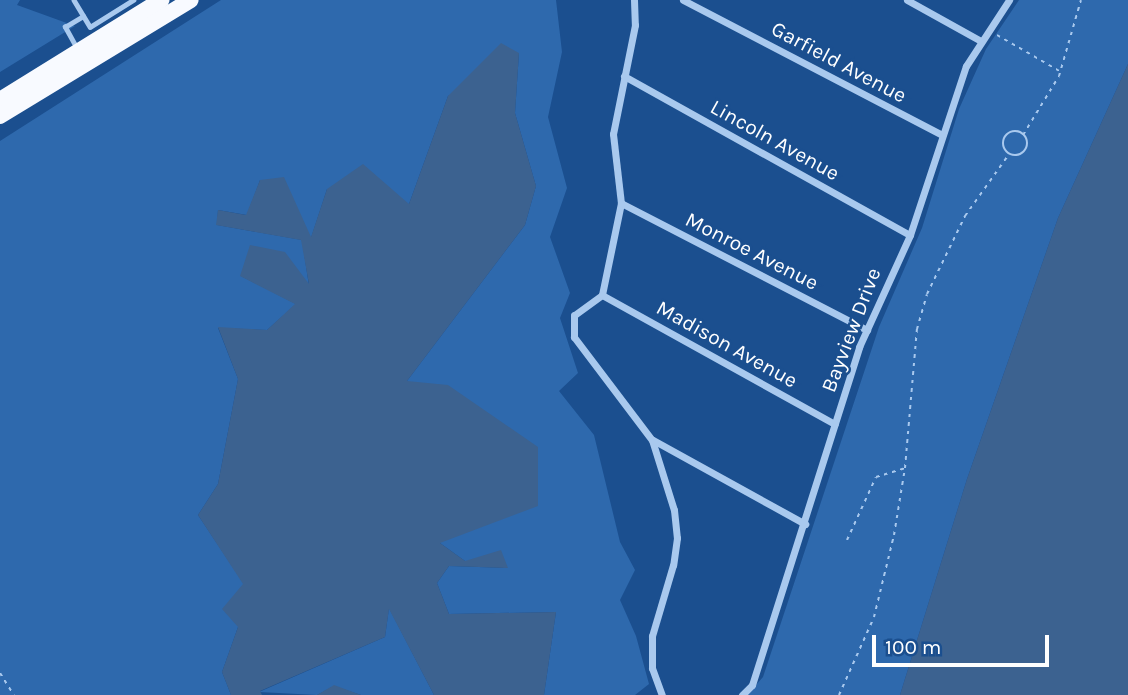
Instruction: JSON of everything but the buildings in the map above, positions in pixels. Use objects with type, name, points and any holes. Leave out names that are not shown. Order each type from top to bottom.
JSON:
[{"type":"highway","points":[[0,100],[78,52],[94,33],[140,3],[161,0]]},
{"type":"highway","points":[[0,116],[191,0]]},
{"type":"street","points":[[634,0],[635,26],[613,134],[621,202],[601,295],[574,315],[574,337],[652,440],[674,510],[677,538],[652,636],[652,668],[662,695]]},
{"type":"street","name":"Garfield Avenue","points":[[683,0],[942,135]]},
{"type":"street","points":[[906,0],[981,41]]},
{"type":"street","name":"Bayview Drive","points":[[743,695],[752,685],[867,330],[910,235],[966,66],[1009,0]]},
{"type":"street","name":"Lincoln Avenue","points":[[624,76],[910,235]]},
{"type":"street","name":"Monroe Avenue","points":[[621,202],[867,330]]},
{"type":"street","name":"Madison Avenue","points":[[601,295],[835,424]]},
{"type":"street","points":[[652,440],[805,524]]},
{"type":"lane","points":[[74,0],[94,33]]},
{"type":"lane","points":[[78,52],[65,27],[83,16]]},
{"type":"path","points":[[1023,135],[1016,132],[1005,137],[1003,146],[1009,154],[1019,155],[1026,149],[1023,135],[1061,72],[1081,0]]},
{"type":"path","points":[[996,34],[1061,72]]},
{"type":"path","points":[[839,695],[874,617],[905,468],[917,328],[927,294],[965,216],[1009,154]]},
{"type":"path","points":[[847,540],[876,477],[905,468]]},
{"type":"path","points":[[0,673],[14,695]]},
{"type":"shaded area","points":[[0,0],[20,0],[17,5],[75,26],[0,72]]},
{"type":"shaded area","points":[[221,0],[556,0],[562,52],[548,117],[567,188],[550,237],[570,293],[560,318],[578,373],[559,391],[594,435],[620,542],[635,570],[620,600],[636,636],[649,684],[635,695],[544,695],[556,612],[449,614],[437,583],[449,566],[508,568],[465,561],[440,543],[407,381],[525,225],[536,186],[515,113],[519,53],[448,96],[409,204],[327,189],[311,238],[260,180],[247,215],[218,210],[217,225],[302,240],[309,286],[241,276],[296,304],[267,330],[218,328],[238,379],[218,484],[198,515],[244,584],[238,627],[222,672],[231,695],[0,695],[0,141]]},
{"type":"shaded area","points":[[1019,0],[1128,0],[1128,64],[1058,218],[967,479],[900,695],[747,695],[763,677],[879,327],[922,228],[959,109],[986,49]]},
{"type":"shaded area","points":[[501,43],[519,53],[515,113],[536,186],[525,225],[407,381],[448,385],[538,447],[538,506],[440,543],[465,561],[501,550],[508,568],[449,566],[437,583],[449,614],[556,612],[544,695],[434,695],[389,609],[385,637],[260,691],[262,695],[231,695],[222,672],[238,627],[222,609],[243,584],[198,515],[218,484],[238,379],[218,327],[267,330],[295,304],[240,276],[250,245],[285,252],[309,284],[301,240],[216,225],[218,210],[246,215],[260,180],[284,177],[311,237],[327,189],[363,164],[409,204],[448,96]]},
{"type":"shaded area","points":[[1128,64],[1128,695],[900,695],[967,479],[1058,218]]},
{"type":"shaded area","points":[[389,608],[434,695],[361,695],[334,686],[317,695],[259,692],[385,637]]},
{"type":"shaded area","points":[[334,685],[361,695],[317,695]]}]
